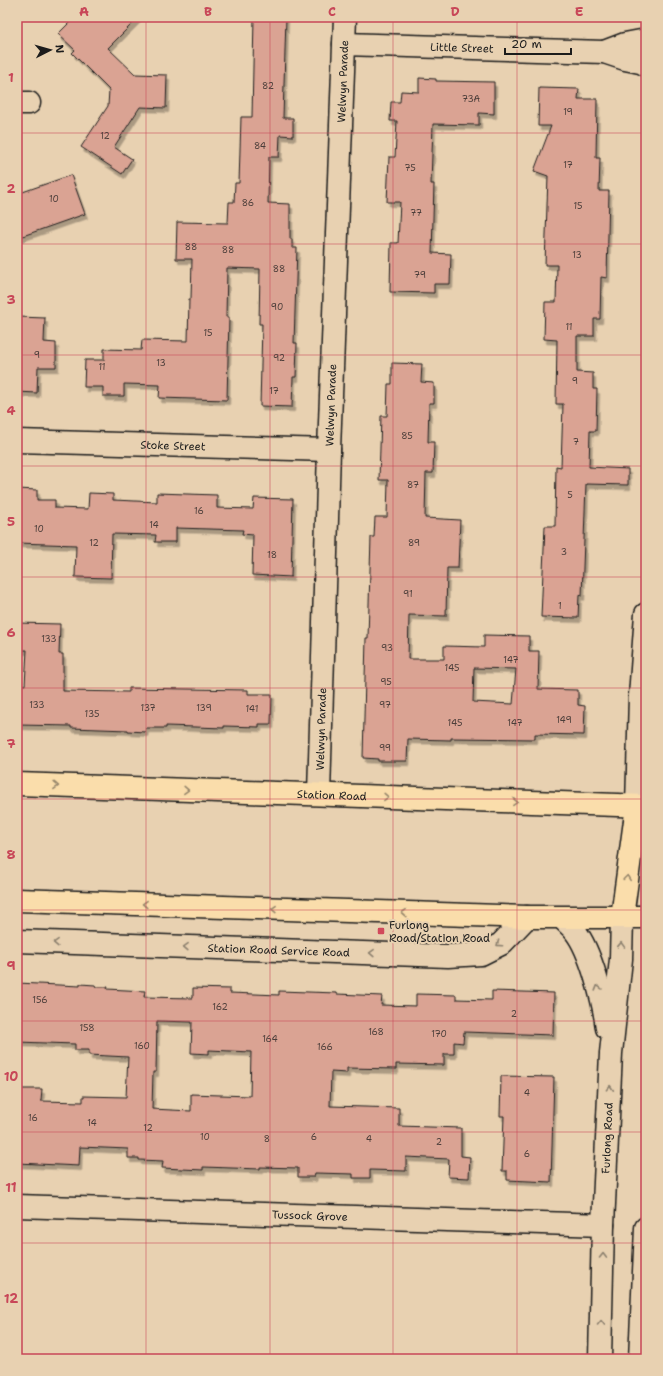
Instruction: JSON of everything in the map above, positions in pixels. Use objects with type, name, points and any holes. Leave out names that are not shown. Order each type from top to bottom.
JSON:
[{"type":"main road","name":"Station Road","points":[[17,784],[641,806]]},
{"type":"main road","points":[[641,806],[646,854]]},
{"type":"main road","points":[[622,917],[641,806]]},
{"type":"main road","points":[[17,900],[562,918],[646,917]]},
{"type":"street","name":"Welwyn Parade","points":[[319,794],[329,450],[345,17]]},
{"type":"street","name":"Little Street","points":[[344,44],[604,52],[625,59],[646,52]]},
{"type":"street","name":"Stoke Street","points":[[17,441],[329,450]]},
{"type":"street","points":[[641,806],[640,696],[646,614]]},
{"type":"street","name":"Station Road Service Road","points":[[17,942],[448,956],[480,954],[501,944],[527,917]]},
{"type":"street","name":"Furlong Road","points":[[600,1359],[603,1225],[611,1053],[621,959],[622,917]]},
{"type":"street","points":[[562,918],[576,931],[586,950],[605,1012],[611,1053]]},
{"type":"street","name":"Tussock Grove","points":[[17,1206],[603,1225]]},
{"type":"street","points":[[640,1359],[646,1228]]},
{"type":"building","points":[[75,17],[139,17],[108,48],[135,74],[167,75],[166,108],[140,107],[114,147],[132,159],[122,174],[81,147],[108,106],[109,90],[72,53],[75,50],[58,34]]},
{"type":"building","points":[[254,17],[286,17],[283,118],[293,118],[293,136],[280,135],[279,157],[269,157],[268,203],[290,204],[290,239],[292,239],[292,248],[297,248],[294,343],[297,343],[296,377],[293,377],[292,407],[260,406],[262,324],[259,324],[260,269],[227,268],[226,317],[229,317],[227,400],[159,398],[160,385],[124,384],[124,396],[103,396],[103,387],[84,387],[85,360],[104,360],[104,349],[141,350],[142,340],[188,341],[192,259],[176,259],[177,222],[228,223],[229,202],[234,202],[235,183],[239,183],[241,117],[252,117]]},
{"type":"building","points":[[419,78],[436,79],[436,81],[494,82],[494,114],[479,113],[479,125],[433,124],[431,184],[434,184],[432,253],[451,254],[450,284],[434,284],[434,293],[390,292],[391,243],[398,243],[400,202],[387,202],[389,157],[395,157],[397,121],[390,121],[391,102],[400,102],[401,91],[419,92]]},
{"type":"building","points":[[539,88],[579,89],[578,99],[597,99],[596,158],[600,158],[599,191],[609,191],[607,278],[601,277],[600,319],[594,319],[594,336],[577,336],[577,372],[593,373],[593,389],[597,389],[596,431],[590,431],[589,467],[628,469],[628,485],[586,484],[582,596],[579,595],[578,618],[541,617],[545,526],[555,526],[556,466],[561,467],[563,404],[556,404],[557,340],[544,339],[545,302],[556,302],[557,265],[545,265],[548,176],[534,171],[551,126],[538,126]]},
{"type":"building","points":[[71,175],[85,214],[17,238],[17,194]]},
{"type":"building","points":[[19,317],[45,318],[44,342],[56,343],[56,367],[38,367],[37,393],[17,392]]},
{"type":"building","points":[[392,363],[422,364],[421,382],[434,383],[434,403],[429,403],[428,442],[434,442],[433,473],[426,473],[425,518],[460,520],[458,568],[447,568],[446,616],[409,615],[408,659],[444,659],[444,646],[484,647],[484,635],[529,636],[529,651],[539,651],[538,689],[578,690],[578,705],[585,706],[584,735],[535,734],[535,739],[408,739],[407,761],[378,761],[378,759],[363,758],[366,638],[368,638],[371,537],[374,537],[375,517],[387,517],[388,480],[379,480],[381,416],[387,416],[388,384],[392,384]],"holes":[[[474,668],[516,669],[513,704],[473,702]]]},
{"type":"building","points":[[17,489],[37,490],[37,500],[55,500],[55,508],[88,509],[89,493],[113,494],[113,500],[157,502],[157,493],[217,495],[217,508],[253,509],[254,498],[293,499],[291,577],[252,575],[253,535],[242,534],[243,530],[176,528],[176,542],[155,542],[156,535],[112,534],[111,578],[75,577],[76,545],[17,543]]},
{"type":"building","points":[[17,623],[60,624],[59,654],[63,654],[63,691],[129,692],[129,688],[248,690],[248,694],[272,694],[271,724],[259,724],[259,727],[224,726],[224,728],[166,726],[166,728],[146,728],[145,732],[71,728],[71,726],[18,725],[19,684],[25,685],[27,650],[21,650],[21,647],[17,647]]},
{"type":"building","points":[[17,983],[80,986],[80,984],[95,985],[96,987],[108,987],[107,989],[145,991],[144,997],[193,998],[193,988],[230,989],[230,993],[279,995],[279,991],[337,993],[382,996],[381,1005],[416,1006],[416,994],[456,995],[456,999],[492,1000],[492,991],[554,993],[553,1035],[464,1032],[463,1043],[454,1042],[454,1054],[444,1054],[444,1065],[396,1064],[396,1069],[347,1068],[347,1073],[331,1072],[330,1106],[399,1108],[399,1126],[461,1128],[461,1156],[470,1157],[469,1178],[448,1177],[449,1159],[406,1157],[406,1171],[370,1170],[370,1178],[353,1178],[353,1174],[315,1173],[314,1177],[298,1177],[298,1168],[260,1167],[260,1169],[203,1167],[203,1170],[162,1168],[163,1161],[128,1158],[128,1149],[80,1147],[79,1166],[17,1163],[17,1089],[42,1089],[41,1101],[83,1102],[83,1096],[126,1097],[128,1057],[89,1055],[89,1050],[75,1050],[75,1044],[17,1042]],"holes":[[[157,1021],[192,1022],[191,1053],[209,1054],[209,1050],[251,1052],[250,1096],[191,1094],[191,1111],[152,1109],[153,1072],[156,1072]]]},
{"type":"building","points":[[501,1076],[554,1077],[551,1182],[507,1180],[507,1171],[502,1171],[504,1116],[500,1116]]},
{"type":"place","name":"Furlong Road/Station Road","points":[[381,931]]}]
